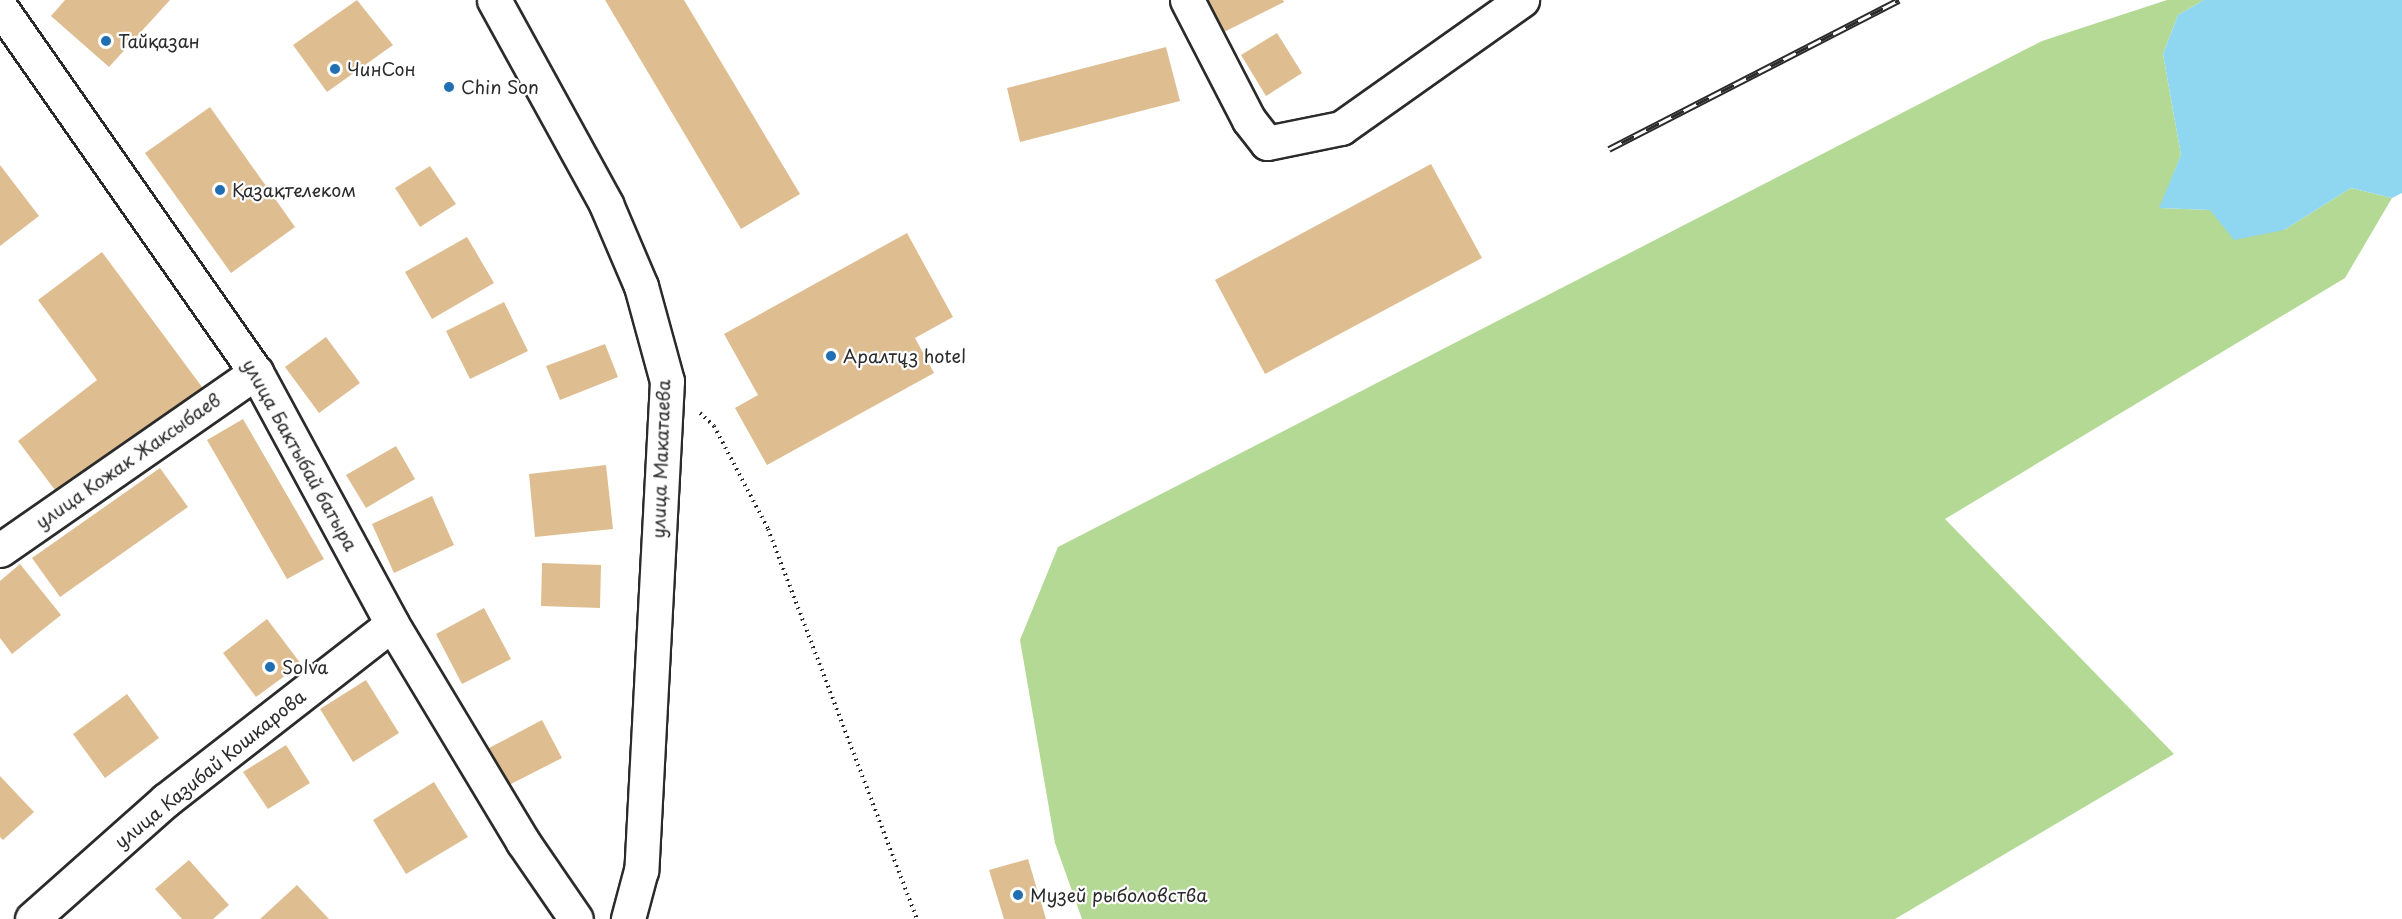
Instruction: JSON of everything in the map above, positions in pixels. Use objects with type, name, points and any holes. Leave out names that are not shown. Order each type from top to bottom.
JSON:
[{"type":"street","name":"улица Макатаева","points":[[494,0],[606,204],[640,286],[667,381],[641,870],[628,919]]},
{"type":"street","points":[[1187,0],[1215,60],[1249,120],[1267,143],[1341,128],[1522,0]]},
{"type":"street","name":"улица Бактыбай батыра","points":[[6,10],[256,372],[392,624],[523,842],[576,919]]},
{"type":"street","name":"улица Кожак Жаксыбаев","points":[[0,550],[256,372]]},
{"type":"street","name":"улица Казибай Кошкарова","points":[[32,919],[166,800],[392,624]]},
{"type":"path","points":[[667,381],[714,426],[768,529],[917,919]]},
{"type":"green space","points":[[2167,0],[2204,0],[2178,15],[2163,54],[2181,155],[2160,208],[2210,210],[2284,230],[2351,188],[2392,198],[2345,278],[1945,519],[2174,754],[1895,919],[1082,919],[1055,843],[1020,640],[1058,547],[2042,41]]},
{"type":"water","points":[[2204,0],[2402,0],[2402,193],[2392,198],[2351,188],[2284,230],[2234,240],[2210,210],[2159,208],[2181,155],[2163,54],[2178,15]]},
{"type":"building","name":"Тайқазан","points":[[65,0],[170,0],[109,67],[51,16]]},
{"type":"building","name":"ЧинСон","points":[[357,0],[393,45],[327,92],[293,45]]},
{"type":"building","points":[[605,0],[684,0],[800,194],[741,229]]},
{"type":"building","points":[[1205,0],[1283,0],[1284,2],[1222,33]]},
{"type":"building","points":[[1277,33],[1302,73],[1266,96],[1241,55]]},
{"type":"building","points":[[1166,47],[1180,101],[1020,142],[1007,88]]},
{"type":"building","name":"Қазақтелеком","points":[[210,107],[295,227],[231,273],[145,153]]},
{"type":"building","points":[[1431,164],[1482,258],[1265,374],[1215,280]]},
{"type":"building","points":[[0,165],[39,216],[0,246]]},
{"type":"building","points":[[430,166],[456,204],[420,227],[395,188]]},
{"type":"building","name":"Аралтұз hotel","points":[[907,233],[953,317],[915,338],[934,373],[767,465],[735,408],[758,395],[724,334]]},
{"type":"building","points":[[467,237],[494,283],[432,319],[405,272]]},
{"type":"building","points":[[102,252],[205,391],[61,498],[18,441],[97,380],[38,300]]},
{"type":"building","points":[[504,302],[528,351],[470,379],[446,331]]},
{"type":"building","points":[[326,337],[360,383],[319,413],[285,367]]},
{"type":"building","points":[[605,344],[618,377],[560,400],[546,366]]},
{"type":"building","points":[[243,419],[324,559],[287,579],[207,440]]},
{"type":"building","points":[[396,446],[415,479],[366,508],[346,475]]},
{"type":"building","points":[[606,465],[613,529],[535,537],[529,474]]},
{"type":"building","points":[[160,468],[188,507],[60,597],[32,558]]},
{"type":"building","points":[[432,496],[454,545],[394,573],[372,524]]},
{"type":"building","points":[[542,563],[601,565],[600,608],[541,606]]},
{"type":"building","points":[[20,564],[61,615],[12,654],[0,638],[0,581]]},
{"type":"building","points":[[484,608],[511,659],[462,684],[436,634]]},
{"type":"building","points":[[267,619],[301,664],[256,697],[223,653]]},
{"type":"building","points":[[366,680],[399,733],[353,762],[320,709]]},
{"type":"building","points":[[127,694],[159,738],[105,778],[73,734]]},
{"type":"building","points":[[542,720],[562,758],[509,785],[489,748]]},
{"type":"building","points":[[286,745],[310,783],[268,809],[243,772]]},
{"type":"building","points":[[0,776],[34,812],[3,840],[0,837]]},
{"type":"building","points":[[434,782],[468,837],[406,874],[373,820]]},
{"type":"building","name":"Музей рыболовства","points":[[1028,859],[1046,919],[1004,919],[989,870]]},
{"type":"building","points":[[189,860],[229,905],[213,919],[182,919],[155,889]]},
{"type":"building","points":[[297,885],[329,919],[260,919]]},
{"type":"railway","points":[[1609,149],[1899,0]]},
{"type":"place","name":"Тайқазан","points":[[106,41]]},
{"type":"place","name":"ЧинСон","points":[[335,69]]},
{"type":"place","name":"Chin Son","points":[[449,87]]},
{"type":"place","name":"Қазақтелеком","points":[[220,190]]},
{"type":"place","name":"Аралтұз hotel","points":[[831,356]]},
{"type":"place","name":"Solva","points":[[270,667]]},
{"type":"place","name":"Музей рыболовства","points":[[1018,895]]}]
